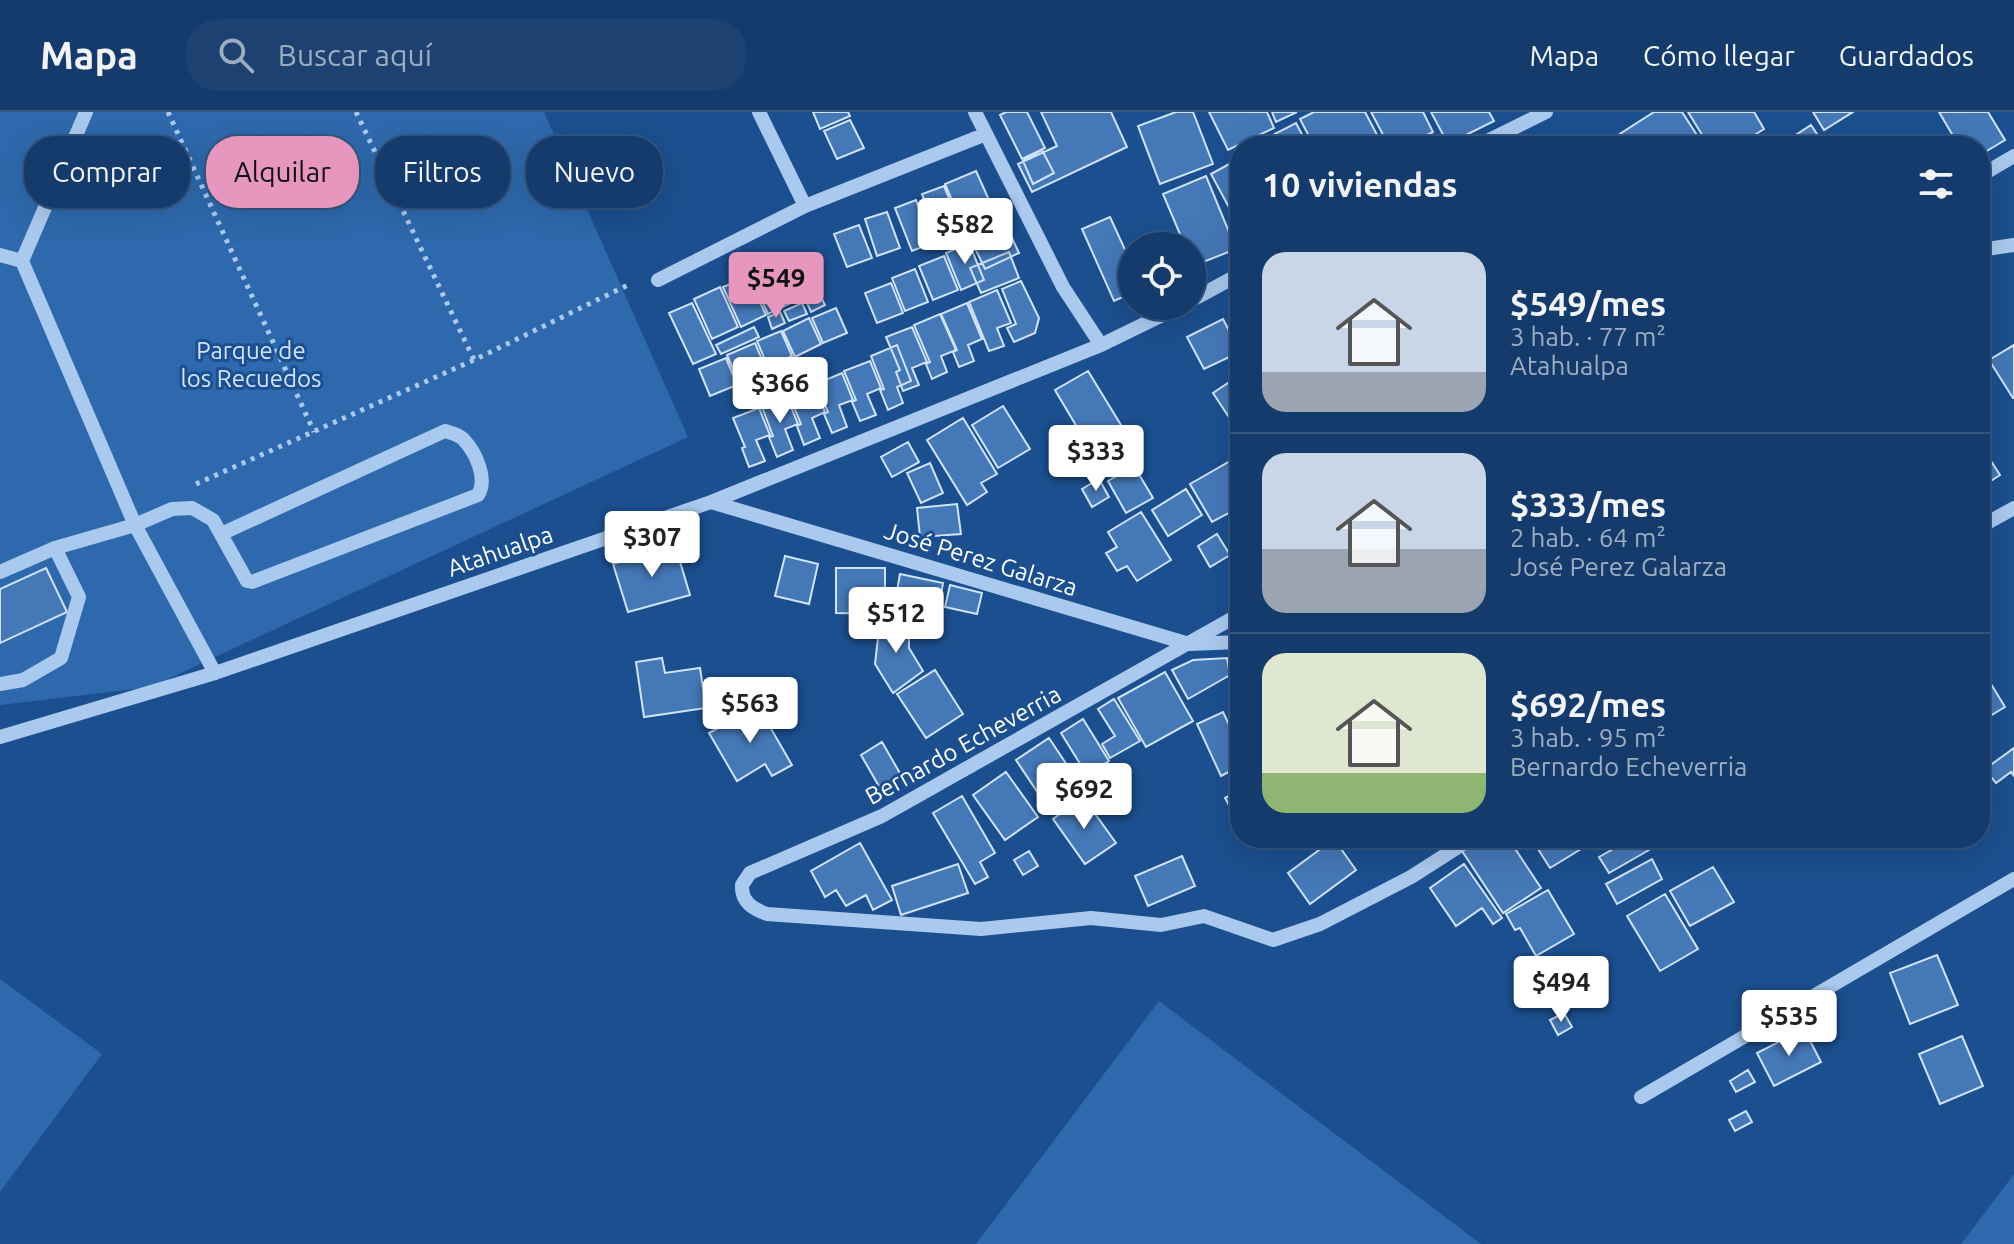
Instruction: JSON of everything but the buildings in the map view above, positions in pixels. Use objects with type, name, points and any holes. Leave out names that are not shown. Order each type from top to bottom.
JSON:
[{"type":"street","points":[[86,112],[22,261],[135,525],[215,673]]},
{"type":"street","points":[[759,112],[805,206]]},
{"type":"street","points":[[975,112],[1063,287],[1101,345]]},
{"type":"street","points":[[1497,136],[1546,112]]},
{"type":"street","points":[[658,280],[805,206],[986,134]]},
{"type":"street","points":[[1990,170],[2014,156]]},
{"type":"street","points":[[1990,249],[2014,245]]},
{"type":"street","points":[[0,255],[22,261]]},
{"type":"street","points":[[1206,292],[1230,279]]},
{"type":"street","name":"Atahualpa","points":[[0,737],[215,673],[711,502],[1101,345],[1152,320]]},
{"type":"street","points":[[0,572],[55,548],[135,525],[172,509],[192,508],[213,520],[247,581],[252,582],[478,495],[484,478],[464,439],[445,431],[221,534]]},
{"type":"street","name":"José Perez Galarza","points":[[711,502],[1189,644],[1230,642]]},
{"type":"street","points":[[1990,521],[2014,508]]},
{"type":"street","points":[[0,684],[23,680],[61,658],[79,597],[55,548]]},
{"type":"street","name":"Bernardo Echeverria","points":[[1230,620],[882,816],[750,873],[742,885],[742,892],[753,909],[767,914],[981,929],[1091,918],[1161,925],[1204,916],[1273,940],[1320,924],[1411,877],[1456,848]]},
{"type":"street","points":[[1641,1097],[2014,879]]},
{"type":"path","points":[[168,112],[314,432]]},
{"type":"path","points":[[356,112],[474,360]]},
{"type":"path","points":[[192,508],[194,485],[474,360],[630,284]]},
{"type":"green space","name":"Parque de los Recuedos","points":[[0,112],[544,112],[555,136],[526,136],[526,208],[587,208],[688,437],[151,687],[0,705]]},
{"type":"green space","points":[[0,979],[102,1054],[0,1192]]},
{"type":"green space","points":[[1159,1001],[1481,1244],[976,1244]]},
{"type":"green space","points":[[2014,1174],[2014,1244],[1961,1244]]}]
